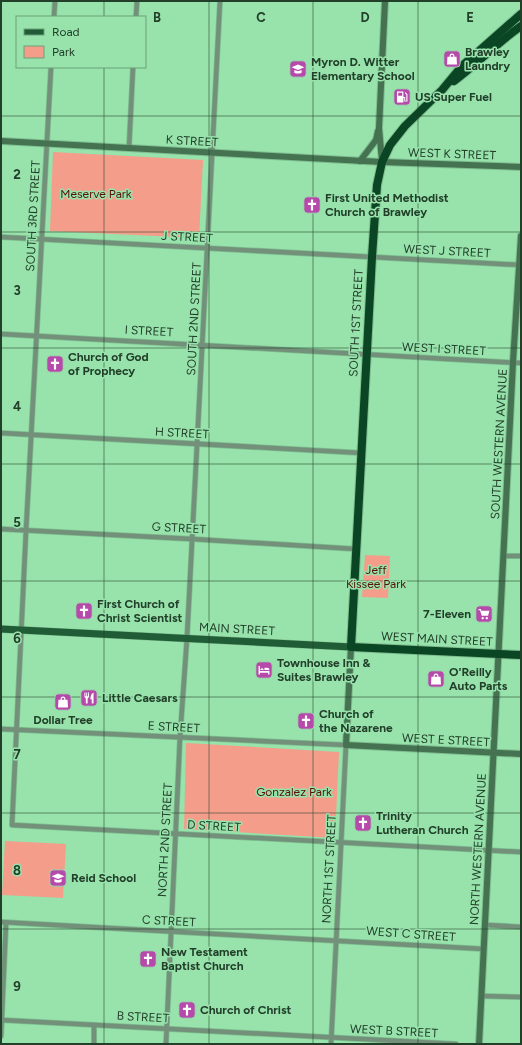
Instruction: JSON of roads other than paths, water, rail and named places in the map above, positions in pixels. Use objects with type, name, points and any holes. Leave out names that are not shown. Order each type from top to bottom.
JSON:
[{"type":"highway","points":[[382,162],[390,145],[405,126],[442,90],[462,66],[521,14]]},
{"type":"highway","points":[[442,90],[521,26]]},
{"type":"highway","name":"SOUTH 1ST STREET","points":[[352,647],[372,257],[377,185],[382,162]]},
{"type":"highway","name":"WEST MAIN STREET","points":[[352,647],[521,655]]},
{"type":"main road","name":"MAIN STREET","points":[[1,628],[352,647]]},
{"type":"street","points":[[54,16],[55,1]]},
{"type":"street","points":[[136,16],[137,1]]},
{"type":"street","name":"SOUTH 2ND STREET","points":[[187,638],[220,1]]},
{"type":"street","name":"SOUTH 1ST STREET","points":[[382,162],[379,128],[385,1]]},
{"type":"street","name":"SOUTH 3RD STREET","points":[[12,826],[51,68]]},
{"type":"street","points":[[129,148],[133,68]]},
{"type":"street","points":[[360,161],[376,140],[379,128]]},
{"type":"street","name":"K STREET","points":[[1,141],[382,162]]},
{"type":"street","name":"WEST K STREET","points":[[382,162],[521,167]]},
{"type":"street","name":"SOUTH WESTERN AVENUE","points":[[499,654],[513,362],[521,236]]},
{"type":"street","name":"J STREET","points":[[1,237],[372,257]]},
{"type":"street","name":"WEST J STREET","points":[[372,257],[520,265]]},
{"type":"street","name":"I STREET","points":[[1,334],[367,354]]},
{"type":"street","name":"WEST I STREET","points":[[367,354],[521,363]]},
{"type":"street","name":"H STREET","points":[[1,433],[362,453]]},
{"type":"street","name":"G STREET","points":[[1,529],[356,549]]},
{"type":"street","points":[[504,556],[521,556]]},
{"type":"street","name":"NORTH 2ND STREET","points":[[166,1044],[180,737],[187,638]]},
{"type":"street","name":"NORTH 1ST STREET","points":[[331,1044],[352,647]]},
{"type":"street","name":"NORTH WESTERN AVENUE","points":[[479,1044],[499,654]]},
{"type":"street","name":"E STREET","points":[[1,729],[346,745]]},
{"type":"street","name":"WEST E STREET","points":[[346,745],[521,754]]},
{"type":"street","name":"D STREET","points":[[12,826],[521,852]]},
{"type":"street","points":[[1,1036],[3,923]]},
{"type":"street","name":"C STREET","points":[[3,923],[336,940]]},
{"type":"street","points":[[486,925],[521,927]]},
{"type":"street","name":"WEST C STREET","points":[[336,940],[484,949]]},
{"type":"street","points":[[482,996],[521,997]]},
{"type":"street","name":"B STREET","points":[[1,1020],[331,1038]]},
{"type":"street","points":[[94,1025],[94,1044]]},
{"type":"street","name":"WEST B STREET","points":[[331,1038],[456,1044]]},
{"type":"place","name":"Brawley Laundry","points":[[452,59]]},
{"type":"place","name":"Myron D. Witter Elementary School","points":[[298,69]]},
{"type":"place","name":"US Super Fuel","points":[[402,97]]},
{"type":"place","name":"First United Methodist Church of Brawley","points":[[312,205]]},
{"type":"place","name":"Church of God of Prophecy","points":[[55,364]]},
{"type":"place","name":"First Church of Christ Scientist","points":[[84,611]]},
{"type":"place","name":"7-Eleven","points":[[484,614]]},
{"type":"place","name":"Townhouse Inn & Suites Brawley","points":[[264,670]]},
{"type":"place","name":"O'Reilly Auto Parts","points":[[436,679]]},
{"type":"place","name":"Little Caesars","points":[[89,698]]},
{"type":"place","name":"Dollar Tree","points":[[63,702]]},
{"type":"place","name":"Church of the Nazarene","points":[[306,721]]},
{"type":"place","name":"Trinity Lutheran Church","points":[[363,823]]},
{"type":"place","name":"Reid School","points":[[58,878]]},
{"type":"place","name":"New Testament Baptist Church","points":[[148,959]]},
{"type":"place","name":"Church of Christ","points":[[187,1010]]},
{"type":"park label","name":"Meserve Park","points":[[96,194]]},
{"type":"park label","name":"Jeff Kissee Park","points":[[376,577]]},
{"type":"park label","name":"Gonzalez Park","points":[[294,792]]}]
